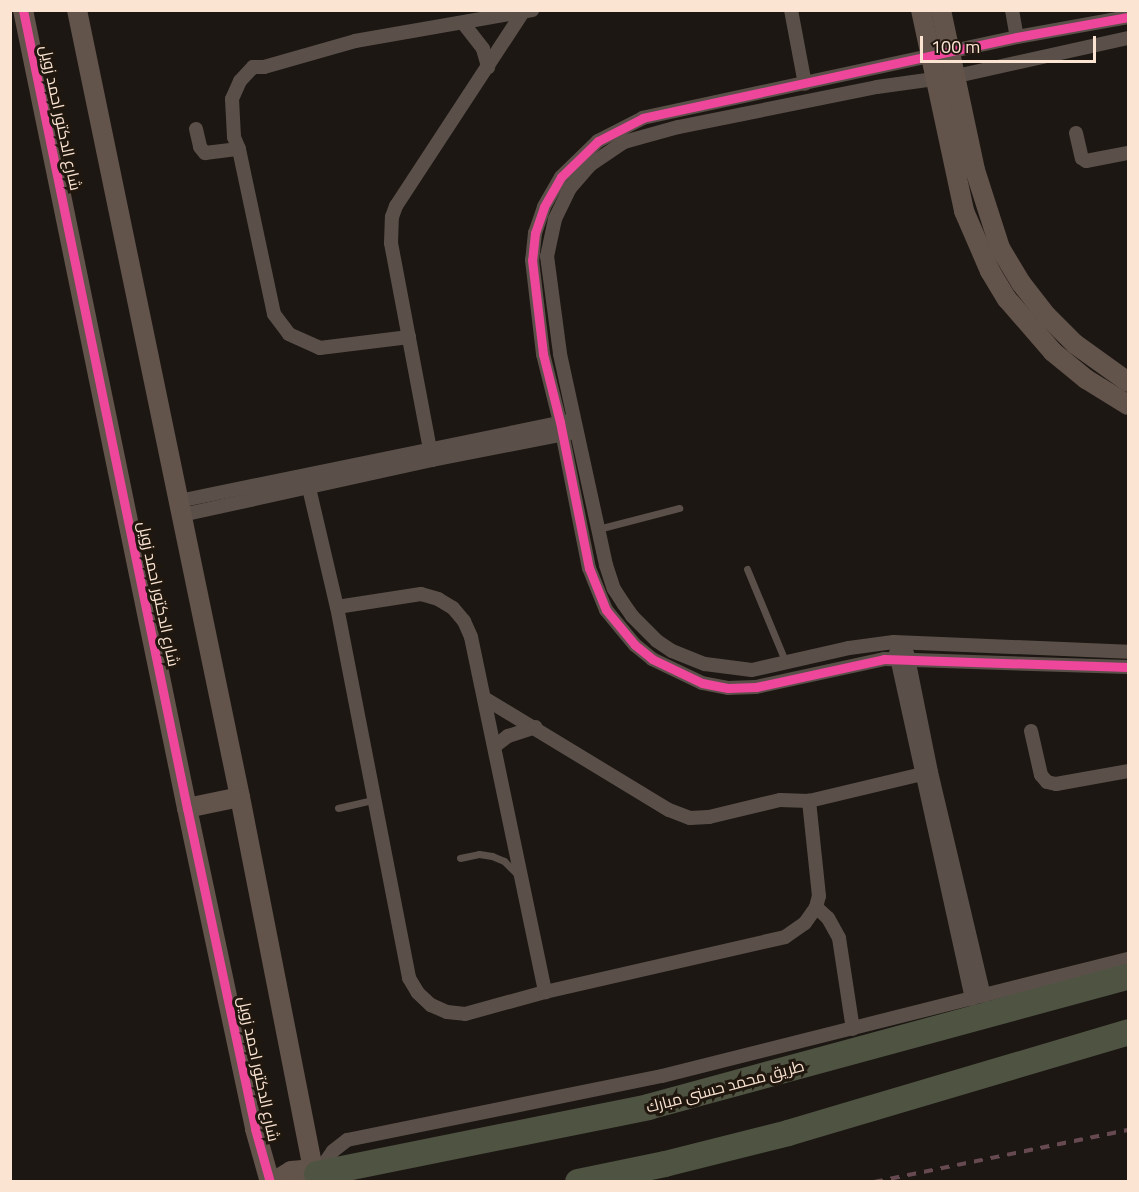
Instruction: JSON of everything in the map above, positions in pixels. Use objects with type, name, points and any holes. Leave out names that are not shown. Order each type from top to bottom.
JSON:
[{"type":"highway","name":"طريق محمد حسنى مبارك","points":[[319,1176],[648,1107],[1128,977]]},
{"type":"highway","points":[[578,1182],[665,1164],[788,1133],[1128,1032]]},
{"type":"street","name":"شارع الدكتور احمد زويل","points":[[23,10],[255,1129],[272,1182]]},
{"type":"street","points":[[76,10],[319,1176]]},
{"type":"street","points":[[790,10],[805,84]]},
{"type":"street","points":[[921,10],[941,55],[1000,248],[1021,283],[1046,315],[1075,344],[1128,382]]},
{"type":"street","points":[[941,10],[941,55]]},
{"type":"street","points":[[1012,10],[1017,37]]},
{"type":"street","points":[[431,454],[391,243],[392,217],[488,67],[527,11]]},
{"type":"street","points":[[409,337],[320,348],[289,334],[274,314],[239,149],[234,137],[232,99],[240,81],[253,67],[264,67],[355,40],[527,11]]},
{"type":"street","points":[[1128,16],[1017,37],[644,118],[598,141],[561,177],[544,207],[536,233],[532,260],[543,354],[569,427],[614,589],[632,616],[657,641],[672,651],[720,668],[752,670],[849,648],[900,642],[1128,652]]},
{"type":"street","points":[[463,23],[483,49],[488,67]]},
{"type":"street","points":[[1128,38],[946,77],[877,87],[658,132],[624,142],[591,164],[570,188],[550,236],[547,256],[589,568],[596,590],[619,628],[652,659],[702,683],[728,688],[756,687],[872,660],[1128,667]]},
{"type":"street","points":[[946,77],[964,211],[990,271],[1025,322],[1053,352],[1086,379],[1128,405]]},
{"type":"street","points":[[196,129],[200,147],[205,153],[239,149]]},
{"type":"street","points":[[1076,133],[1082,158],[1086,161],[1128,153]]},
{"type":"street","points":[[181,508],[569,427]]},
{"type":"street","points":[[181,508],[309,489],[431,454]]},
{"type":"street","points":[[309,489],[337,607],[409,978],[418,993],[431,1005],[447,1012],[465,1014],[544,992],[785,937],[805,923],[816,907],[819,880],[809,801]]},
{"type":"street","points":[[337,607],[420,594],[438,599],[453,608],[468,629],[495,746],[544,992]]},
{"type":"street","points":[[900,642],[978,998]]},
{"type":"street","points":[[484,698],[536,727],[669,810],[690,818],[709,818],[780,800],[809,801],[927,773]]},
{"type":"street","points":[[495,746],[508,736],[536,727]]},
{"type":"street","points":[[1031,731],[1041,776],[1047,782],[1056,784],[1128,771]]},
{"type":"street","points":[[187,808],[240,797]]},
{"type":"street","points":[[816,907],[828,918],[839,938],[853,1029]]},
{"type":"street","points":[[319,1176],[333,1151],[348,1140],[662,1076],[1128,959]]},
{"type":"street","points":[[272,1182],[291,1171],[319,1176]]},
{"type":"lane","points":[[598,529],[679,508]]},
{"type":"lane","points":[[747,569],[786,663]]},
{"type":"lane","points":[[338,808],[374,800]]},
{"type":"lane","points":[[460,858],[479,854],[492,856],[514,869],[521,880]]},
{"type":"railway","points":[[874,1182],[1128,1130]]},
{"type":"cycle path","points":[[23,10],[187,808],[255,1129],[270,1182]]},
{"type":"cycle path","points":[[1128,17],[1017,37],[643,118],[598,141],[561,177],[544,207],[535,233],[532,260],[543,354],[560,422],[589,568],[606,610],[635,645],[652,659],[702,683],[728,688],[756,687],[884,659],[1128,667]]}]
